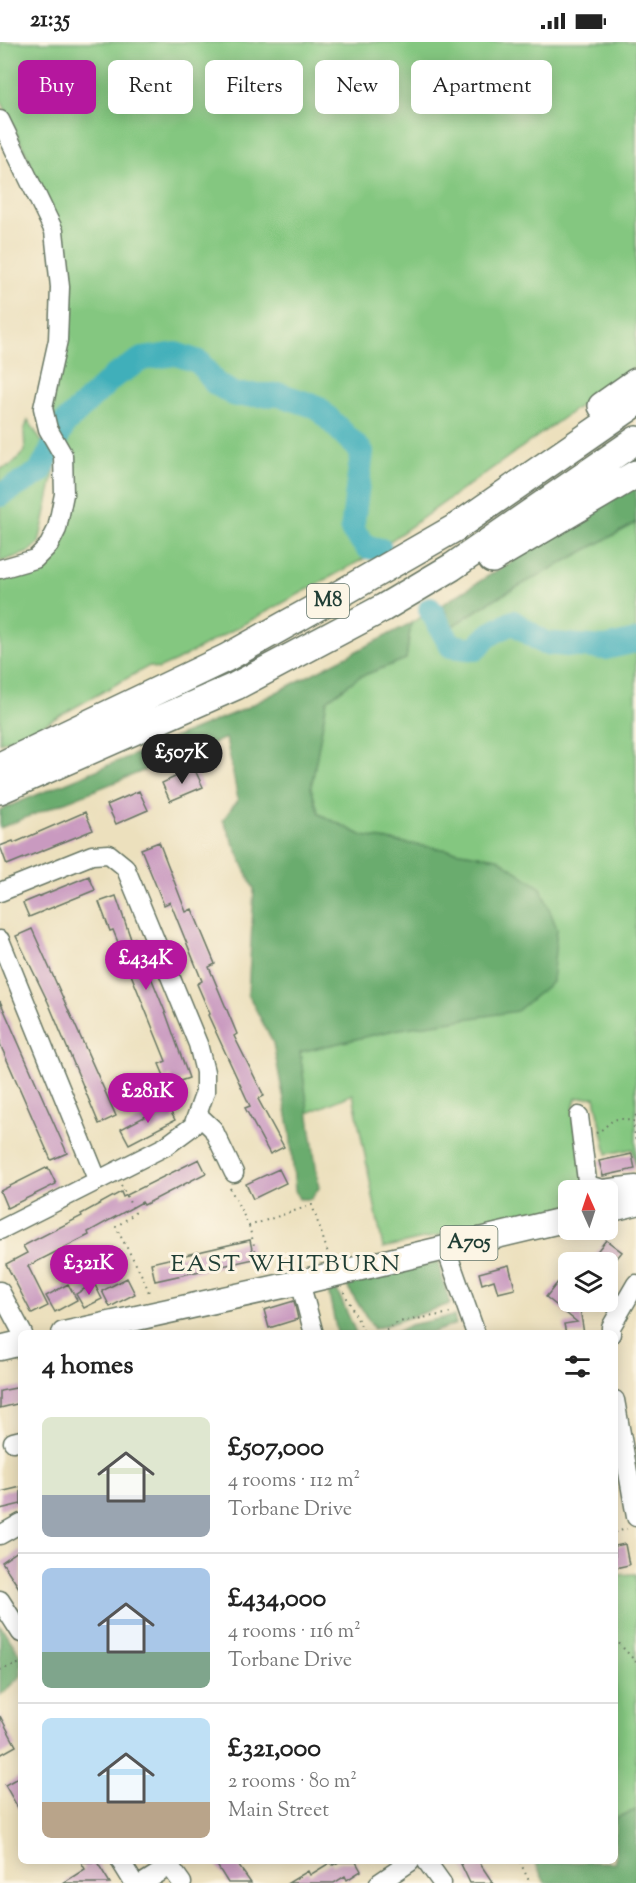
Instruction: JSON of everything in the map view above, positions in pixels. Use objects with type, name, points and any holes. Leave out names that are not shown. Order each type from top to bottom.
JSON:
[{"type":"highway","name":"M8","points":[[312,610],[636,382]]},
{"type":"highway","name":"M8","points":[[0,766],[226,658],[312,610],[455,528],[636,403]]},
{"type":"highway","name":"M8","points":[[0,792],[236,686],[383,608],[452,567],[636,440]]},
{"type":"highway","name":"M8","points":[[0,792],[238,701],[391,620],[636,474]]},
{"type":"main road","points":[[618,1208],[636,1203]]},
{"type":"main road","name":"A705","points":[[82,1330],[446,1249],[558,1221]]},
{"type":"main road","points":[[0,1348],[18,1344]]},
{"type":"street","points":[[0,120],[54,231],[60,287],[58,340],[43,408],[48,429],[63,455],[64,494],[57,529],[49,546],[35,559],[0,569]]},
{"type":"street","points":[[0,892],[92,855],[109,854],[124,867],[198,1044],[205,1072],[205,1092],[193,1126],[166,1146],[0,1230]]},
{"type":"street","points":[[0,940],[97,1179]]},
{"type":"street","points":[[198,1115],[213,1129],[231,1178]]},
{"type":"street","points":[[579,1116],[587,1181],[591,1186],[602,1189],[636,1185]]},
{"type":"street","points":[[446,1249],[474,1330]]},
{"type":"street","points":[[305,1281],[313,1330]]},
{"type":"street","points":[[611,1330],[636,1284]]},
{"type":"street","points":[[0,1291],[20,1330]]},
{"type":"street","points":[[618,1417],[636,1517]]},
{"type":"street","points":[[0,1535],[18,1525]]},
{"type":"street","points":[[0,1600],[18,1628]]},
{"type":"street","points":[[122,1864],[134,1883]]},
{"type":"street","points":[[143,1883],[169,1864],[182,1883]]},
{"type":"street","points":[[379,1883],[407,1864]]},
{"type":"street","points":[[428,1864],[442,1883]]},
{"type":"path","points":[[636,1116],[633,1122],[636,1144]]},
{"type":"path","points":[[581,1137],[599,1132],[614,1119],[623,1118],[633,1122]]},
{"type":"path","points":[[115,1171],[135,1213],[116,1227],[138,1272],[146,1282],[154,1314]]},
{"type":"path","points":[[231,1178],[249,1226],[266,1290]]},
{"type":"path","points":[[249,1226],[312,1205],[332,1264]]},
{"type":"path","points":[[341,1285],[363,1330]]},
{"type":"path","points":[[387,1330],[398,1323],[467,1310]]},
{"type":"path","points":[[618,1642],[636,1662]]},
{"type":"path","points":[[0,1670],[18,1664]]},
{"type":"path","points":[[521,1864],[530,1883]]},
{"type":"green space","points":[[0,42],[636,42],[636,366],[369,556],[176,661],[158,669],[149,666],[34,730],[0,743],[0,575],[46,564],[61,546],[75,465],[53,419],[54,387],[67,316],[30,162],[0,98]]},
{"type":"green space","points":[[28,420],[45,447],[57,459],[39,543],[29,552],[0,562],[0,469],[11,465],[25,451],[24,431]]},
{"type":"green space","points":[[636,485],[636,523],[491,601],[451,627],[443,604]]},
{"type":"green space","points":[[636,523],[636,1166],[632,1149],[607,1154],[595,1097],[576,1098],[573,1110],[584,1180],[558,1180],[558,1208],[383,1248],[353,1094],[308,1113],[300,1052],[394,1030],[497,858],[363,836],[319,814],[311,788],[327,700],[359,677],[406,659],[411,623],[443,604],[452,626],[491,601]]},
{"type":"green space","points":[[411,623],[406,659],[359,677],[327,700],[311,788],[319,814],[363,836],[497,858],[541,888],[557,929],[552,982],[517,1011],[394,1030],[300,1052],[319,1188],[311,1199],[299,1199],[295,1190],[290,1131],[273,1043],[248,994],[254,889],[223,820],[238,799],[226,738],[0,828],[0,810],[244,709]]},
{"type":"green space","points":[[438,1262],[450,1304],[374,1329],[345,1283]]},
{"type":"green space","points":[[328,1289],[337,1290],[355,1330],[336,1330]]},
{"type":"green space","points":[[454,1316],[456,1324],[439,1330],[401,1330],[410,1325]]},
{"type":"green space","points":[[636,1574],[636,1810],[618,1817],[618,1575]]},
{"type":"green space","points":[[0,1625],[18,1652],[18,1679],[0,1695]]},
{"type":"green space","points":[[636,1810],[636,1883],[545,1883],[536,1864],[618,1864],[618,1817]]},
{"type":"building","points":[[194,768],[203,787],[170,801],[162,783]]},
{"type":"building","points":[[139,791],[148,810],[116,824],[107,805]]},
{"type":"building","points":[[85,812],[93,830],[7,865],[0,846],[13,841],[14,843]]},
{"type":"building","points":[[159,842],[186,912],[192,909],[215,964],[209,967],[237,1034],[234,1036],[264,1096],[258,1099],[284,1147],[270,1154],[245,1108],[250,1106],[208,1015],[210,1014],[197,984],[202,981],[170,902],[164,905],[141,849]]},
{"type":"building","points":[[89,876],[95,890],[29,917],[23,903]]},
{"type":"building","points":[[116,896],[131,939],[135,938],[166,1014],[189,1078],[174,1083],[171,1076],[165,1078],[159,1064],[166,1061],[113,930],[110,931],[99,902]]},
{"type":"building","points":[[32,929],[116,1116],[99,1124],[48,1002],[16,936]]},
{"type":"building","points":[[0,1001],[67,1153],[51,1160],[0,1044]]},
{"type":"building","points":[[167,1105],[175,1120],[129,1144],[121,1129]]},
{"type":"building","points":[[632,1154],[635,1169],[603,1176],[599,1161]]},
{"type":"building","points":[[199,1159],[206,1173],[144,1205],[142,1202],[88,1232],[89,1235],[28,1266],[48,1306],[32,1314],[6,1264],[27,1253],[23,1246],[82,1216],[81,1214],[121,1192],[123,1197]]},
{"type":"building","points":[[48,1167],[56,1184],[7,1208],[0,1191]]},
{"type":"building","points":[[279,1169],[286,1183],[253,1199],[246,1184]]},
{"type":"building","points":[[250,1240],[254,1259],[155,1281],[151,1263]]},
{"type":"building","points":[[606,1240],[622,1252],[618,1257],[618,1252],[597,1252]]},
{"type":"building","points":[[509,1265],[515,1289],[498,1293],[494,1280],[482,1284],[479,1273]]},
{"type":"building","points":[[127,1278],[135,1294],[110,1307],[102,1291]]},
{"type":"building","points":[[558,1282],[558,1307],[546,1297]]},
{"type":"building","points":[[94,1283],[102,1299],[84,1308],[76,1294]]},
{"type":"building","points":[[68,1284],[77,1300],[55,1312],[46,1296]]},
{"type":"building","points":[[294,1301],[298,1319],[269,1328],[264,1310]]},
{"type":"building","points":[[565,1312],[581,1312],[583,1330],[565,1330],[564,1324],[577,1322]]},
{"type":"building","points":[[18,1388],[18,1404],[0,1408],[0,1391]]},
{"type":"building","points":[[18,1488],[18,1505],[0,1509],[0,1492]]},
{"type":"building","points":[[625,1544],[629,1565],[618,1567],[618,1545]]},
{"type":"building","points":[[18,1551],[18,1586],[2,1562]]},
{"type":"building","points":[[0,1716],[16,1746],[0,1755]]},
{"type":"building","points":[[18,1778],[18,1808],[5,1785]]},
{"type":"building","points":[[82,1864],[98,1864],[110,1883],[63,1883],[85,1869]]},
{"type":"building","points":[[216,1864],[237,1864],[251,1883],[228,1883]]},
{"type":"building","points":[[328,1864],[357,1864],[361,1871],[347,1880],[345,1876],[334,1883],[288,1883],[308,1871],[310,1875]]},
{"type":"building","points":[[461,1864],[480,1864],[493,1883],[470,1883]]},
{"type":"waterway","points":[[0,495],[40,472],[65,423],[113,377],[142,359],[176,354],[199,362],[215,383],[235,395],[281,395],[317,407],[362,452],[352,530],[367,547],[381,550]]},
{"type":"waterway","points":[[430,609],[451,646],[475,649],[489,635],[513,622],[544,643],[605,648],[636,641]]},
{"type":"district","name":"EAST WHITBURN","points":[[286,1265]]}]
